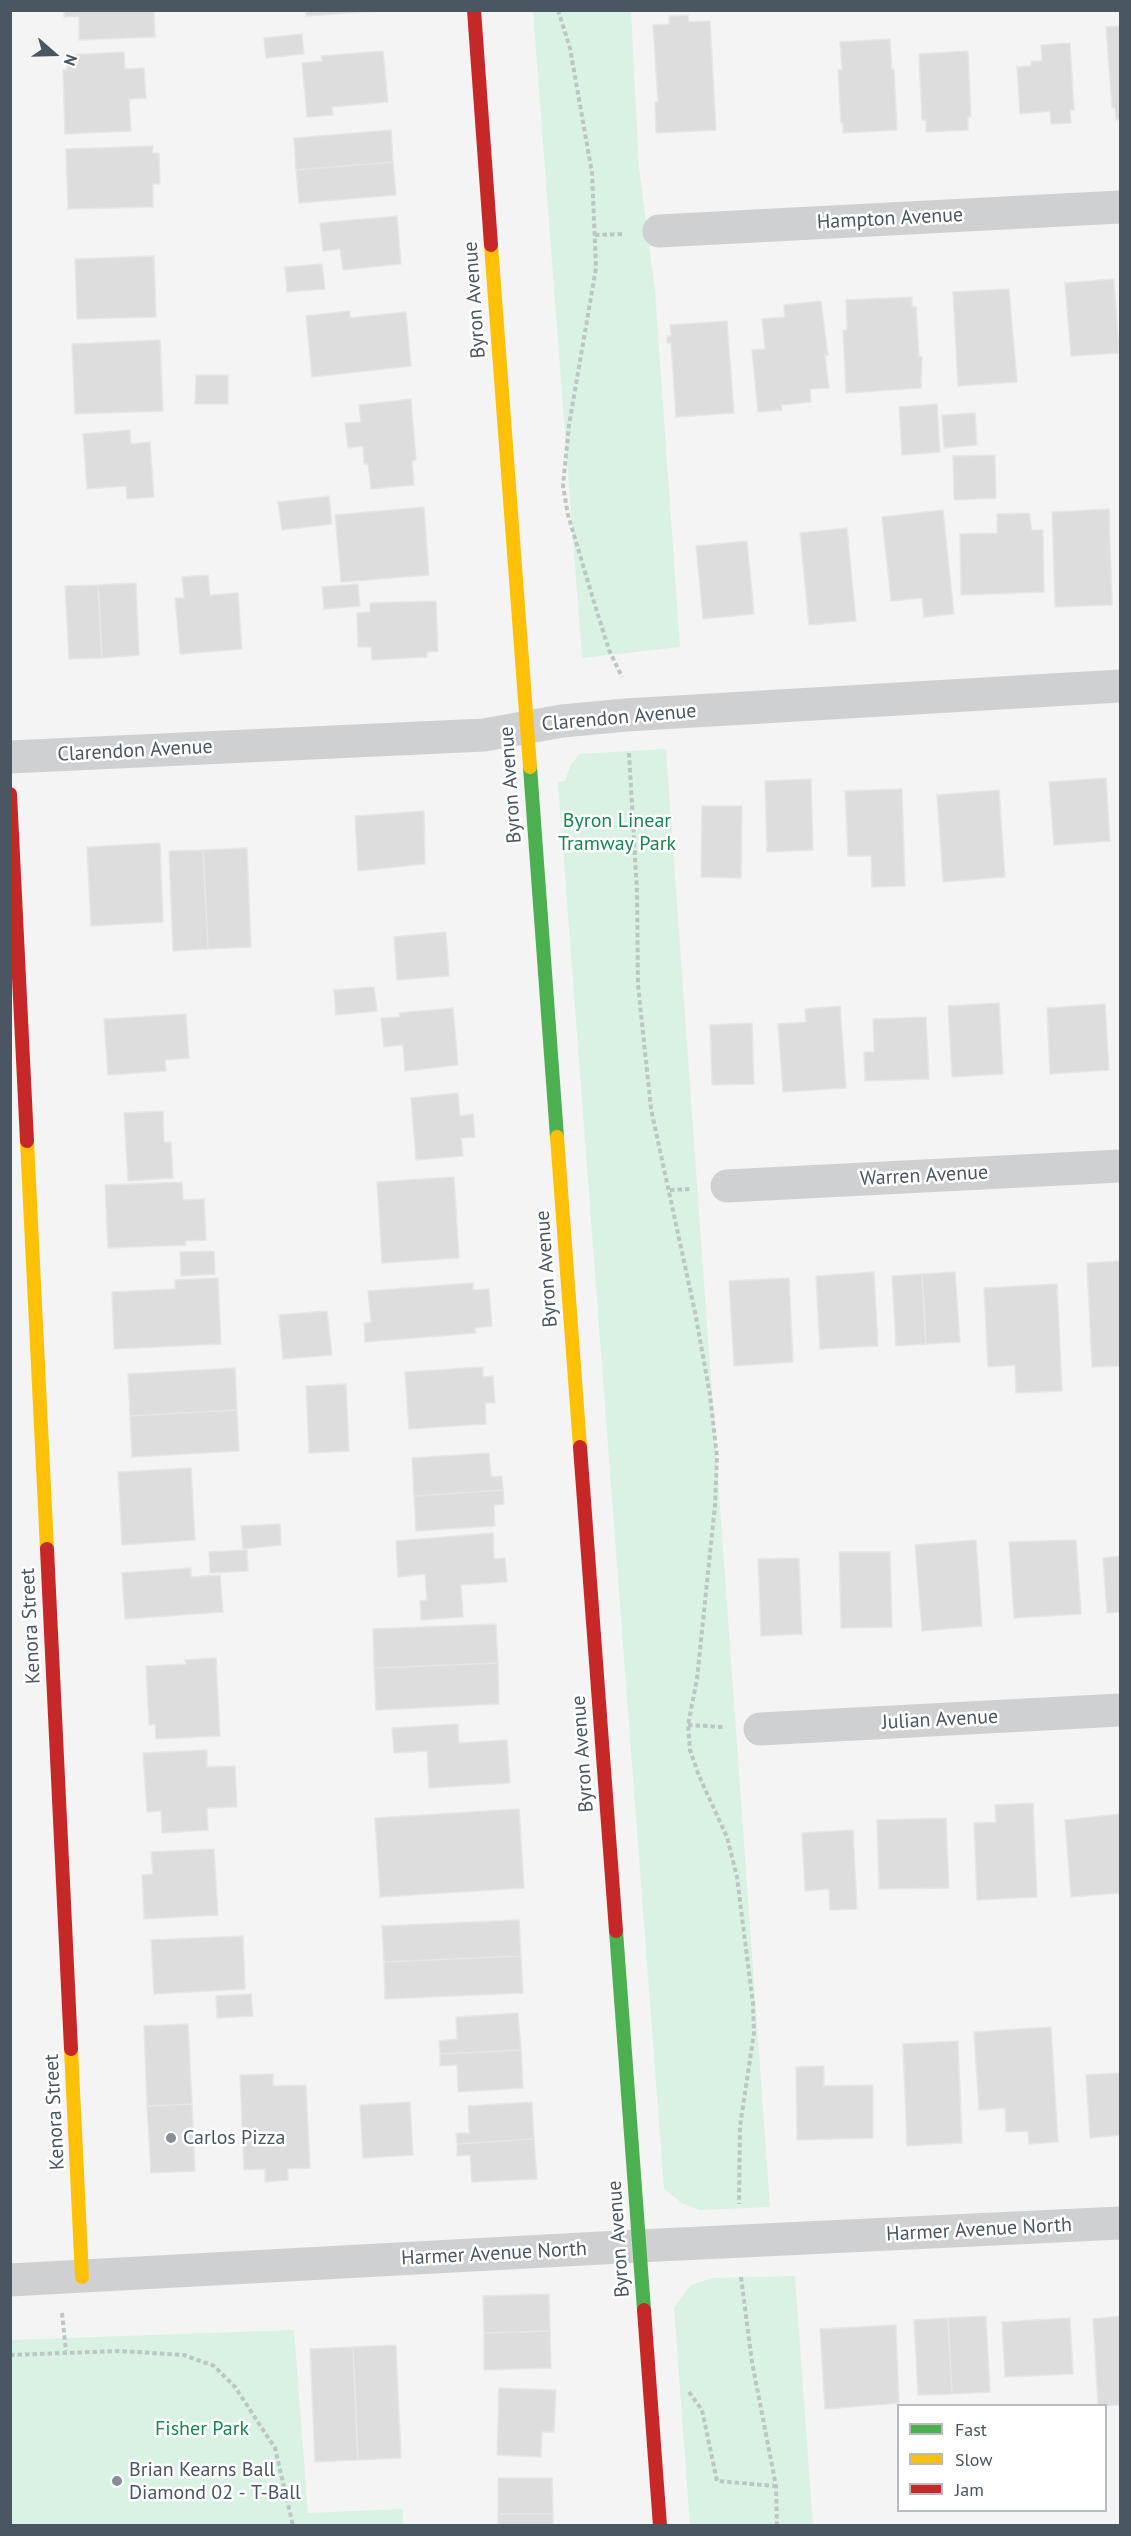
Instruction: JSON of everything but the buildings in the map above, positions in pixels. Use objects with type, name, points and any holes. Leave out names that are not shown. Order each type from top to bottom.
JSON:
[{"type":"street","name":"Byron Avenue","points":[[474,10],[660,2526]]},
{"type":"street","name":"Hampton Avenue","points":[[659,231],[1120,207]]},
{"type":"street","name":"Clarendon Avenue","points":[[10,757],[484,735],[562,721],[626,715],[1120,686]]},
{"type":"street","name":"Kenora Street","points":[[10,794],[82,2277]]},
{"type":"street","name":"Warren Avenue","points":[[728,1186],[1120,1166]]},
{"type":"street","name":"Julian Avenue","points":[[760,1729],[1120,1710]]},
{"type":"street","name":"Harmer Avenue North","points":[[10,2280],[1120,2223]]},
{"type":"path","points":[[558,10],[570,48],[592,173],[596,268],[569,425],[563,486],[568,515],[594,602],[609,650],[623,678],[637,892],[638,985],[651,1109],[695,1312],[710,1395],[717,1457],[716,1505],[697,1679],[688,1725],[690,1750],[699,1776],[727,1837],[737,1877],[753,2004],[754,2033],[740,2126],[738,2242],[752,2362],[776,2486],[777,2526]]},
{"type":"path","points":[[10,2355],[120,2351],[184,2355],[214,2366],[235,2387],[275,2448],[293,2526]]},
{"type":"path","points":[[688,2381],[689,2392],[702,2410],[717,2481],[776,2486]]},
{"type":"green space","points":[[533,11],[631,11],[639,168],[655,291],[680,647],[582,658]]},
{"type":"green space","name":"Byron Linear Tramway Park","points":[[666,749],[770,2207],[700,2210],[683,2204],[664,2189],[558,782],[565,781],[571,764],[580,754]]},
{"type":"green space","points":[[795,2276],[813,2525],[690,2525],[674,2307],[691,2285],[713,2278]]},
{"type":"green space","name":"Fisher Park","points":[[294,2330],[308,2513],[403,2509],[403,2525],[11,2525],[11,2340]]},
{"type":"traffic: fast","points":[[530,767],[557,1137]]},
{"type":"traffic: fast","points":[[616,1931],[644,2310]]},
{"type":"traffic: slow","points":[[491,245],[530,767]]},
{"type":"traffic: slow","points":[[557,1137],[580,1447]]},
{"type":"traffic: slow","points":[[27,1141],[47,1549]]},
{"type":"traffic: slow","points":[[71,2049],[82,2277]]},
{"type":"traffic: jam","points":[[474,10],[491,245]]},
{"type":"traffic: jam","points":[[10,794],[27,1141]]},
{"type":"traffic: jam","points":[[580,1447],[616,1931]]},
{"type":"traffic: jam","points":[[47,1549],[71,2049]]},
{"type":"traffic: jam","points":[[644,2310],[660,2526]]},
{"type":"place","name":"Carlos Pizza","points":[[171,2138]]},
{"type":"place","name":"Brian Kearns Ball Diamond 02 - T-Ball","points":[[117,2481]]}]
